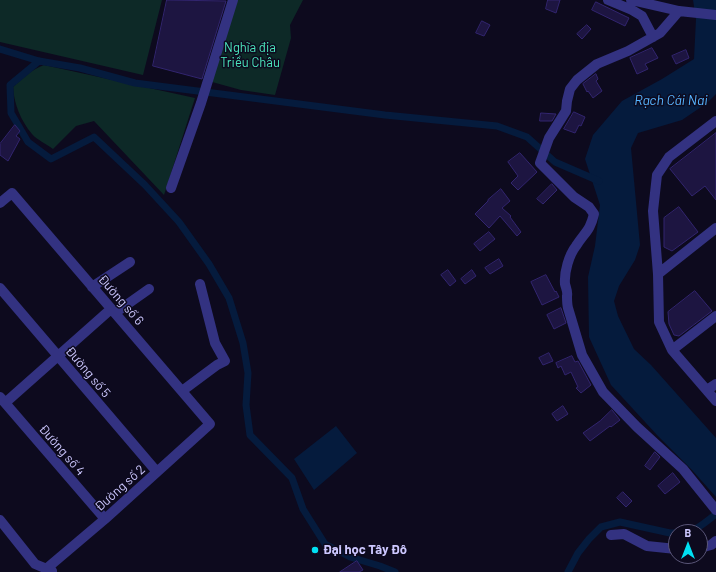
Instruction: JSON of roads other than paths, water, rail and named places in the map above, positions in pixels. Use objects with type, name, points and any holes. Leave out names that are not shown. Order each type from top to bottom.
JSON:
[{"type":"street","points":[[171,188],[203,96],[233,0]]},
{"type":"street","points":[[608,0],[642,16],[652,37]]},
{"type":"street","points":[[631,0],[684,12],[716,15]]},
{"type":"street","points":[[684,12],[660,32],[628,51],[597,64],[577,80],[570,89],[566,111],[550,138],[540,164],[574,197],[589,207],[594,214],[589,229],[575,246],[567,267],[565,283],[568,296],[566,301],[582,355],[603,392],[637,427],[683,469],[716,510]]},
{"type":"street","points":[[716,121],[669,157],[657,175],[653,211],[658,274],[659,322],[672,350],[716,401]]},
{"type":"street","name":"Đường số 6","points":[[0,203],[12,193],[210,424]]},
{"type":"street","points":[[658,274],[716,228]]},
{"type":"street","points":[[92,287],[130,262]]},
{"type":"street","points":[[182,391],[217,365],[225,361],[215,343],[200,284]]},
{"type":"street","name":"Đường số 5","points":[[0,288],[157,472]]},
{"type":"street","points":[[2,400],[113,311],[149,289]]},
{"type":"street","points":[[672,350],[716,316]]},
{"type":"street","points":[[707,390],[716,384]]},
{"type":"street","name":"Đường số 4","points":[[2,400],[105,519]]},
{"type":"street","name":"Đường số 2","points":[[50,570],[210,424]]},
{"type":"street","points":[[0,520],[35,564],[50,570]]},
{"type":"street","points":[[610,534],[624,534],[647,546],[668,548]]},
{"type":"water","name":"Rạch Cái Nai","points":[[693,0],[716,0],[716,94],[707,103],[682,120],[638,133],[631,148],[640,245],[635,260],[619,286],[614,301],[618,316],[634,349],[651,365],[716,438],[716,497],[611,385],[589,337],[588,277],[595,246],[600,205],[585,159],[593,135],[622,101],[694,59],[696,19]]},
{"type":"water","points":[[336,426],[357,453],[314,490],[294,459]]},
{"type":"waterway","points":[[0,49],[39,61],[80,68],[135,83],[385,115],[497,126],[527,137],[555,162],[599,181]]},
{"type":"waterway","points":[[39,61],[10,85],[11,113],[28,142],[51,159],[94,137],[145,185],[179,222],[209,264],[229,298],[243,343],[248,373],[246,405],[250,435],[292,478],[303,509],[325,544],[350,557],[395,572]]},
{"type":"waterway","points":[[703,524],[716,514]]},
{"type":"waterway","points":[[568,572],[578,553],[601,527],[620,522],[668,533]]},
{"type":"place","name":"Đại học Tây Đô","points":[[315,550]]},
{"type":"park label","name":"Nghĩa địa Triều Châu","points":[[250,56]]}]
